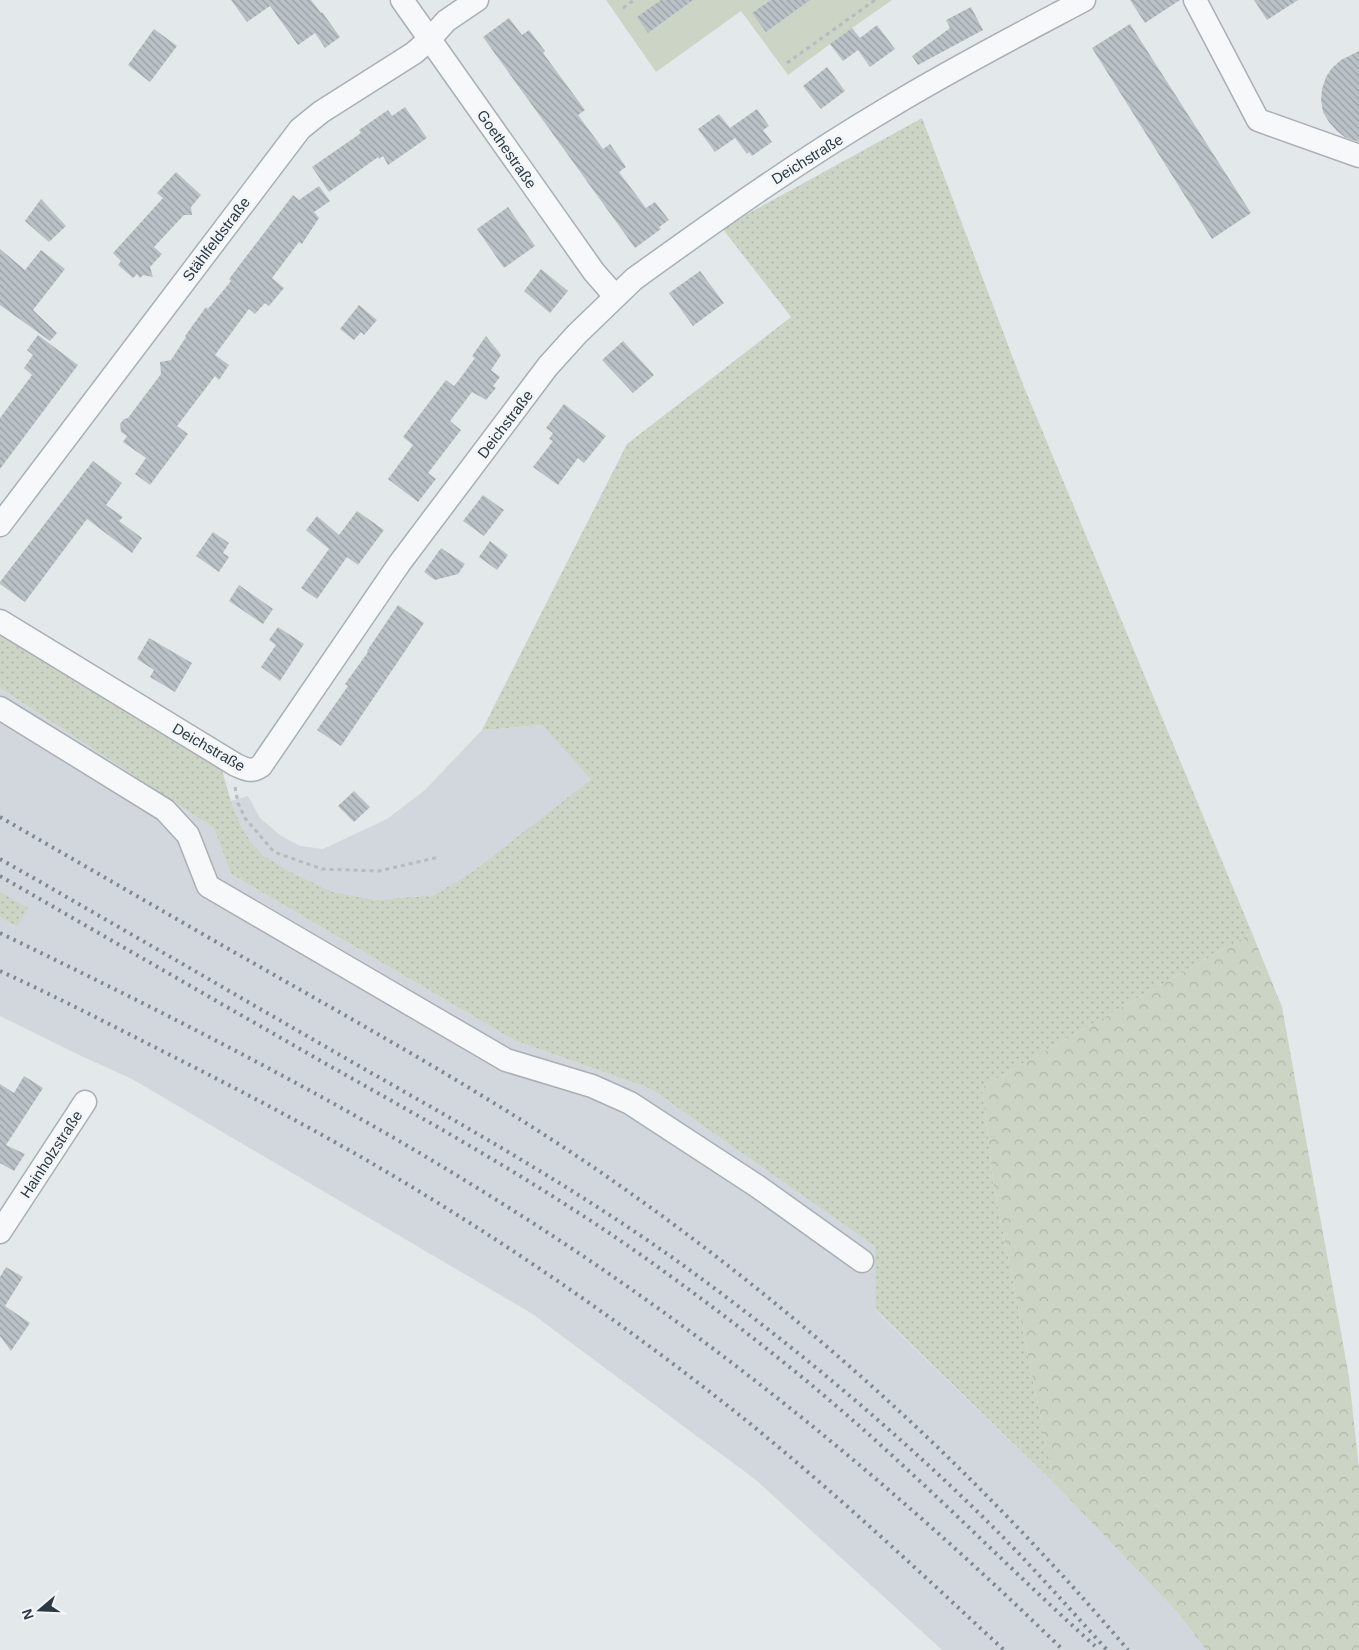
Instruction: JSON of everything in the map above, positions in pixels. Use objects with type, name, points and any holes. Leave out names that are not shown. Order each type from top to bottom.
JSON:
[{"type":"street","name":"Goethestraße","points":[[402,0],[594,272],[615,296]]},
{"type":"street","name":"Stählfeldstraße","points":[[0,525],[300,129],[321,112],[414,53],[446,21],[477,0]]},
{"type":"street","name":"Deichstraße","points":[[0,621],[236,765],[250,771],[256,770],[261,766],[399,564],[548,366],[615,296],[634,279],[767,183],[924,87],[1084,0]]},
{"type":"street","points":[[1195,0],[1258,120],[1359,156]]},
{"type":"street","points":[[0,708],[165,810],[188,835],[208,886],[506,1060],[592,1086],[630,1103],[757,1186],[862,1261]]},
{"type":"street","name":"Hainholzstraße","points":[[0,1232],[85,1102]]},
{"type":"path","points":[[623,8],[634,0]]},
{"type":"path","points":[[787,63],[875,0]]},
{"type":"path","points":[[236,765],[235,785],[238,803],[245,818],[274,852],[322,868],[379,871],[439,857]]},
{"type":"shaded area","points":[[0,688],[214,828],[231,874],[514,1040],[651,1089],[876,1246],[876,1311],[1054,1483],[1177,1612],[1206,1650],[942,1650],[756,1480],[531,1313],[132,1079],[0,1016]]},
{"type":"shaded area","points":[[542,725],[592,778],[472,872],[434,895],[376,900],[333,892],[291,872],[264,856],[251,842],[241,826],[231,801],[248,796],[260,818],[281,836],[300,846],[323,849],[387,819],[425,790],[482,730]]},
{"type":"green space","points":[[606,0],[892,0],[788,75],[741,11],[656,72]]},
{"type":"green space","points":[[922,118],[1024,387],[1252,933],[982,1087],[994,1188],[1054,1483],[876,1310],[875,1246],[651,1089],[514,1040],[231,874],[214,828],[0,688],[0,633],[221,767],[241,826],[251,842],[264,856],[291,872],[333,892],[376,900],[434,895],[472,872],[591,779],[542,725],[482,730],[627,444],[791,317],[722,228]]},
{"type":"green space","points":[[0,892],[28,908],[17,926],[0,917]]},
{"type":"green space","points":[[1252,933],[1282,1007],[1349,1377],[1359,1468],[1359,1650],[1206,1650],[1177,1612],[1054,1483],[994,1188],[982,1087]]},
{"type":"building","points":[[231,0],[311,0],[340,37],[325,48],[315,33],[298,45],[270,6],[247,22]]},
{"type":"building","points":[[661,0],[693,0],[648,33],[637,17]]},
{"type":"building","points":[[771,0],[810,0],[766,32],[752,13]]},
{"type":"building","points":[[1130,0],[1180,0],[1145,23]]},
{"type":"building","points":[[1254,0],[1298,0],[1267,20]]},
{"type":"building","points":[[971,7],[983,30],[918,65],[912,56],[950,28],[946,20]]},
{"type":"building","points":[[509,18],[522,35],[529,30],[545,51],[543,53],[585,110],[578,115],[603,149],[610,144],[626,167],[619,172],[646,208],[655,202],[669,220],[659,227],[661,229],[635,248],[483,37]]},
{"type":"building","points":[[1130,24],[1251,213],[1212,239],[1092,48]]},
{"type":"building","points":[[877,25],[895,49],[870,67],[858,50],[843,61],[830,44],[852,28],[860,38]]},
{"type":"building","points":[[154,29],[177,46],[150,82],[128,65]]},
{"type":"building","points":[[1359,51],[1359,142],[1346,138],[1337,131],[1323,112],[1321,100],[1326,77],[1332,68],[1341,60]]},
{"type":"building","points":[[827,67],[845,91],[821,109],[803,86]]},
{"type":"building","points":[[405,107],[427,138],[388,165],[383,156],[379,159],[378,157],[329,192],[312,167],[361,133],[359,130],[388,110],[392,116]]},
{"type":"building","points":[[757,109],[769,126],[763,130],[772,142],[752,156],[749,152],[747,154],[735,138],[715,152],[698,129],[719,114],[730,128]]},
{"type":"building","points":[[176,172],[201,195],[191,207],[192,215],[184,215],[154,247],[162,254],[150,267],[153,277],[143,275],[140,278],[137,274],[133,278],[118,265],[121,261],[113,253],[163,198],[157,193]]},
{"type":"building","points":[[319,186],[330,201],[314,212],[319,218],[302,244],[299,242],[272,278],[284,288],[269,306],[265,303],[255,314],[249,309],[215,355],[229,365],[219,380],[215,376],[177,426],[188,434],[150,485],[135,474],[146,458],[123,442],[127,436],[121,432],[120,424],[124,419],[128,418],[161,374],[160,362],[171,360],[185,336],[206,307],[208,309],[231,281],[229,279],[293,195],[299,200]]},
{"type":"building","points":[[41,199],[66,226],[49,242],[25,221]]},
{"type":"building","points":[[508,207],[535,246],[504,268],[477,229]]},
{"type":"building","points":[[0,249],[25,270],[41,250],[65,269],[33,310],[57,333],[50,341],[0,305]]},
{"type":"building","points":[[541,269],[568,291],[550,313],[524,291]]},
{"type":"building","points":[[700,271],[724,303],[693,326],[669,293]]},
{"type":"building","points":[[359,305],[377,320],[364,335],[361,332],[354,340],[340,329]]},
{"type":"building","points":[[38,335],[78,365],[0,469],[0,418],[32,375],[24,368],[33,355],[27,350]]},
{"type":"building","points":[[486,336],[501,355],[491,370],[500,377],[493,386],[496,388],[486,400],[472,392],[450,421],[461,430],[428,473],[436,479],[418,502],[388,479],[413,445],[403,437],[446,380],[454,386],[459,380],[475,358],[472,356]]},
{"type":"building","points":[[623,341],[654,375],[633,393],[602,360]]},
{"type":"building","points":[[564,404],[606,436],[584,463],[578,458],[558,485],[533,467],[553,441],[549,439],[553,433],[546,428]]},
{"type":"building","points":[[93,461],[122,483],[106,505],[123,517],[119,521],[142,538],[132,553],[87,519],[25,602],[0,584],[0,582]]},
{"type":"building","points":[[483,495],[504,510],[484,536],[463,521]]},
{"type":"building","points":[[357,511],[384,530],[358,565],[347,557],[317,599],[301,588],[329,549],[306,530],[317,516],[339,535]]},
{"type":"building","points":[[213,532],[229,543],[223,553],[229,557],[219,572],[196,556]]},
{"type":"building","points":[[490,541],[508,555],[497,570],[479,557]]},
{"type":"building","points":[[441,548],[465,564],[458,574],[435,580],[424,572]]},
{"type":"building","points":[[239,585],[273,609],[263,624],[229,601]]},
{"type":"building","points":[[398,605],[424,623],[341,746],[317,730],[348,686],[345,684]]},
{"type":"building","points":[[278,627],[304,644],[280,681],[261,667],[276,645],[269,640]]},
{"type":"building","points":[[149,638],[192,663],[175,692],[150,677],[154,670],[137,659]]},
{"type":"building","points":[[354,791],[370,807],[354,822],[338,806]]},
{"type":"building","points":[[24,1076],[43,1088],[6,1145],[25,1154],[14,1171],[0,1163],[0,1084],[14,1093]]},
{"type":"building","points":[[6,1267],[23,1277],[5,1306],[30,1323],[11,1351],[0,1336],[0,1277]]},
{"type":"railway","points":[[0,817],[400,1047],[478,1094],[593,1167],[667,1220],[739,1274],[877,1390],[1006,1516],[1128,1650]]},
{"type":"railway","points":[[0,859],[518,1158],[600,1209],[680,1263],[801,1355],[916,1454],[1005,1539],[1107,1650]]},
{"type":"railway","points":[[0,876],[456,1138],[540,1188],[622,1242],[693,1292],[753,1338],[841,1410],[923,1484],[1095,1646]]},
{"type":"railway","points":[[0,933],[180,1022],[358,1117],[474,1186],[553,1236],[631,1289],[782,1401],[926,1522],[1063,1650]]},
{"type":"railway","points":[[0,971],[66,1002],[243,1092],[374,1164],[546,1273],[651,1347],[793,1459],[1004,1650]]}]
